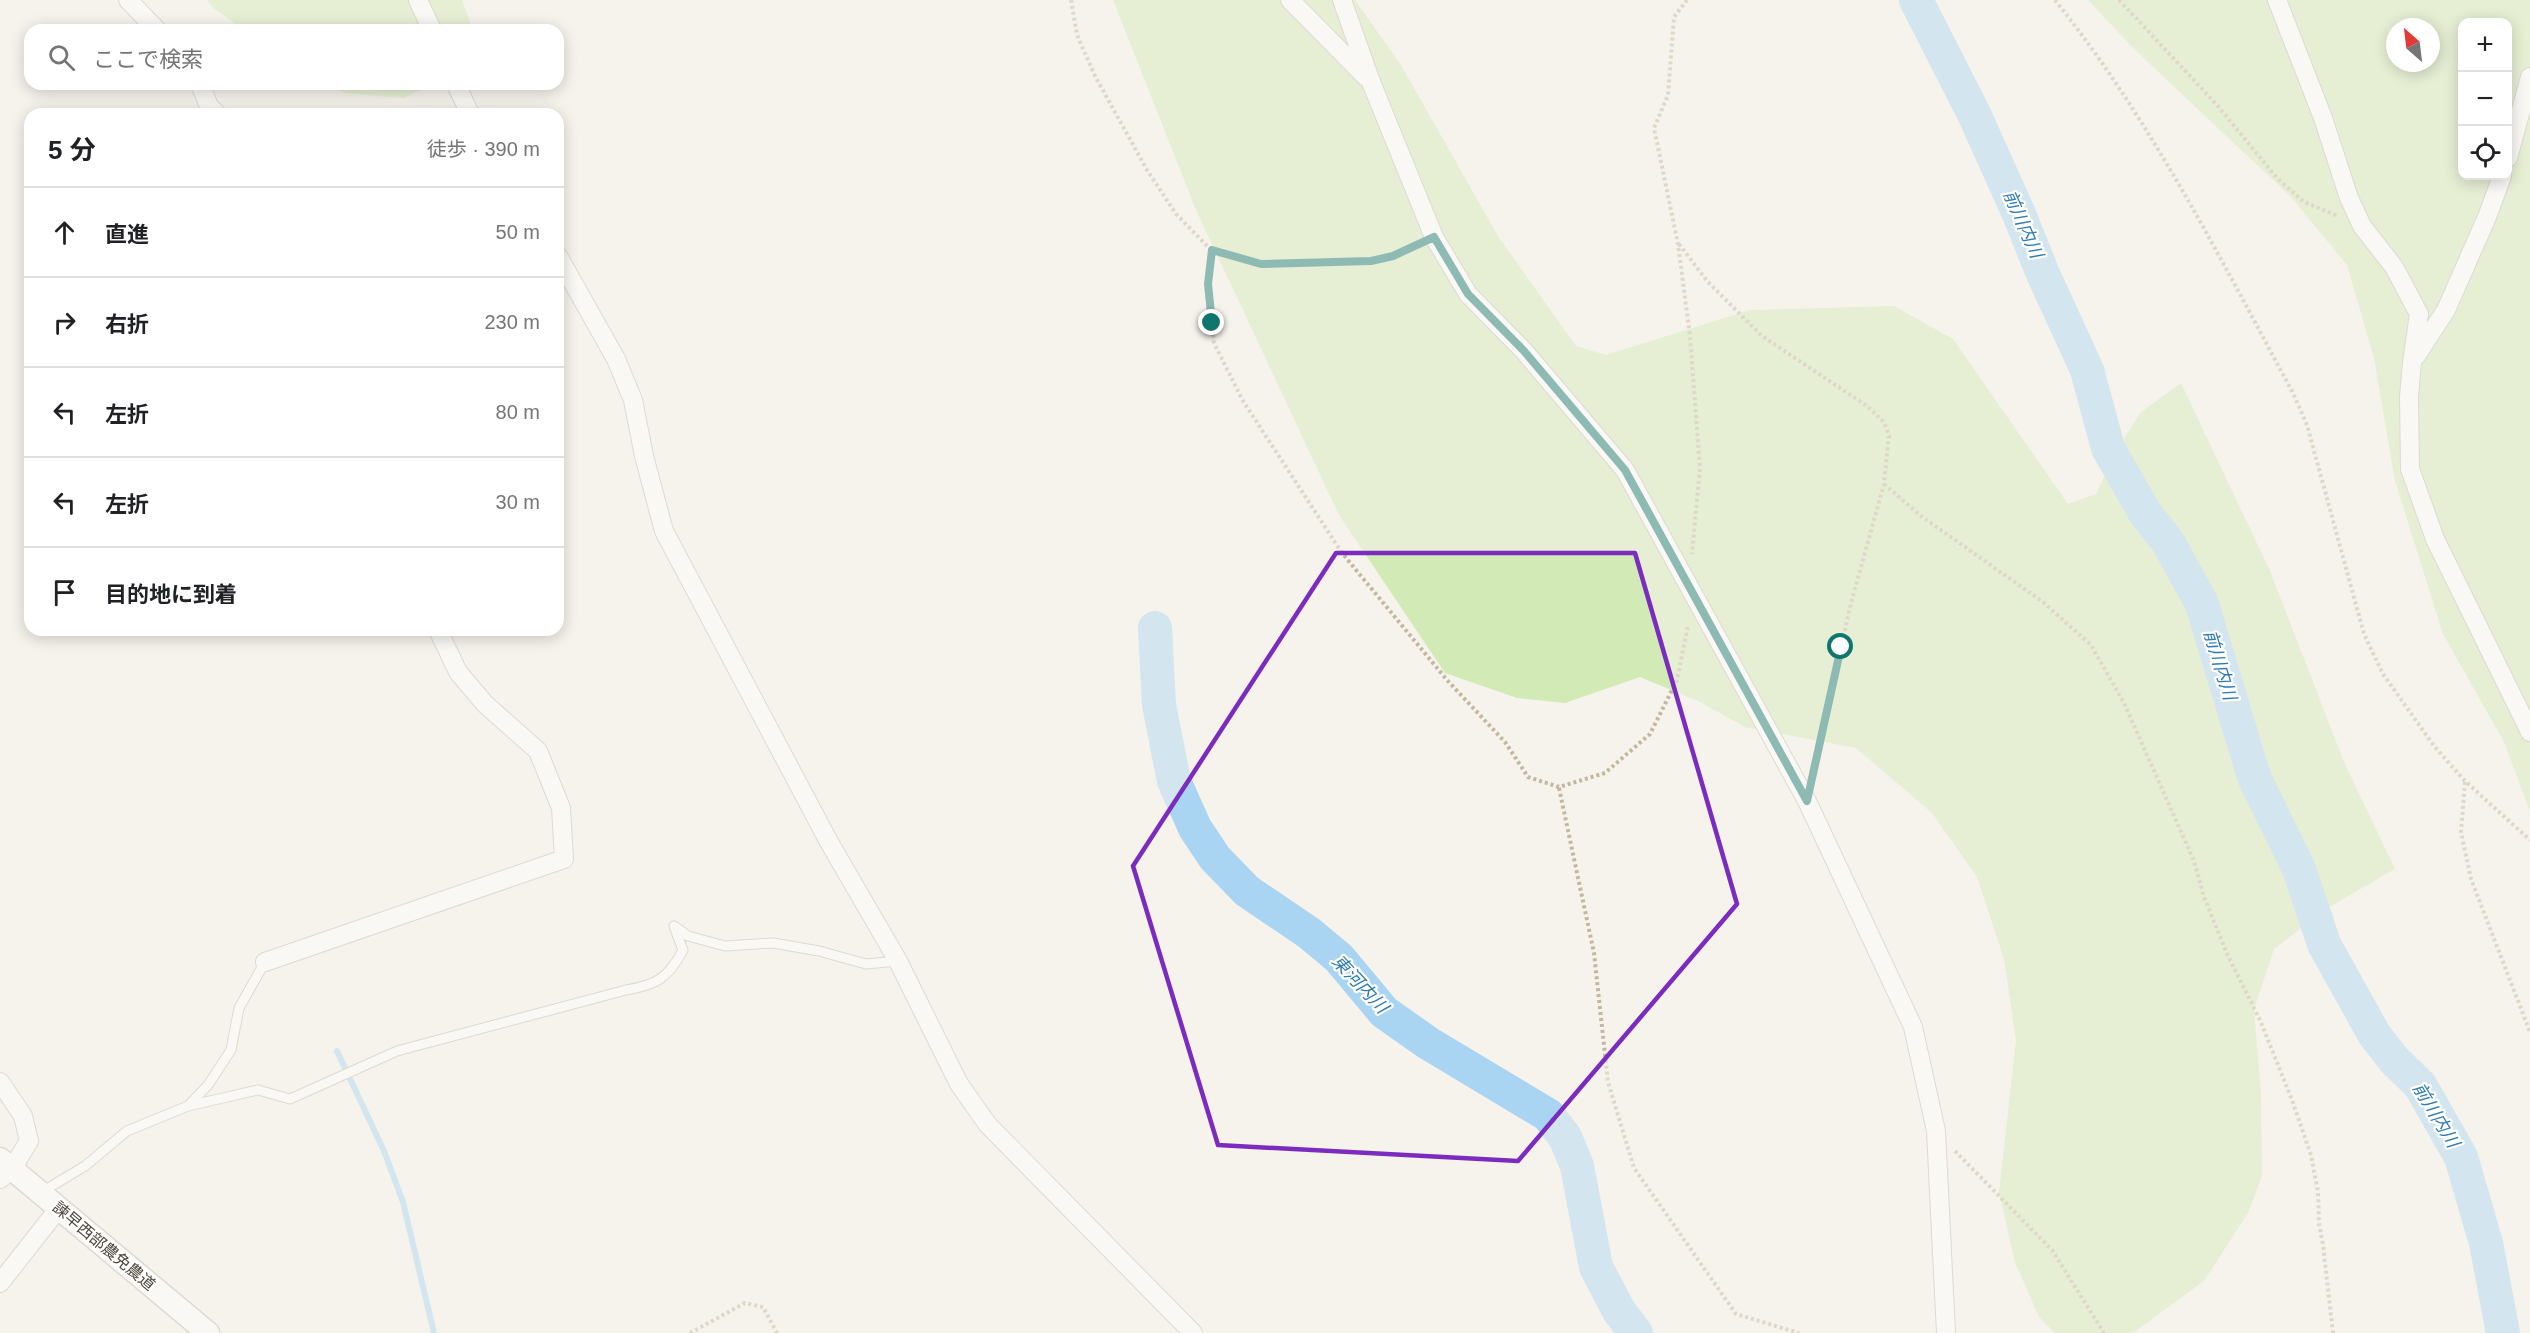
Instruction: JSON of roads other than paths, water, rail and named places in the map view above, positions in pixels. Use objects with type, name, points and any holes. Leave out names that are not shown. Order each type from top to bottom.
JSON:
[{"type":"street","points":[[128,0],[151,24]]},
{"type":"street","points":[[418,0],[429,24]]},
{"type":"street","points":[[1290,0],[1371,82]]},
{"type":"street","points":[[1342,0],[1371,82],[1434,237],[1468,294],[1524,351],[1625,470],[1807,801],[1913,1027],[1936,1131],[1946,1333]]},
{"type":"street","points":[[2277,0],[2323,118],[2349,198],[2362,226],[2394,267],[2419,314],[2412,362],[2410,469],[2434,539],[2530,732]]},
{"type":"street","points":[[2512,143],[2530,76]]},
{"type":"street","points":[[202,90],[210,108]]},
{"type":"street","points":[[459,90],[467,108]]},
{"type":"street","points":[[2412,362],[2446,309],[2487,217],[2501,180]]},
{"type":"street","points":[[564,267],[616,359],[633,400],[644,456],[664,531],[829,842],[898,961],[958,1084],[988,1125],[1193,1333]]},
{"type":"street","points":[[265,962],[564,860],[561,808],[538,751],[478,696],[458,672],[441,636]]},
{"type":"street","points":[[0,1082],[23,1116],[29,1141],[4,1169]]},
{"type":"street","name":"諫早西部農免農道","points":[[4,1169],[59,1208],[208,1333]]},
{"type":"street","points":[[0,1283],[59,1208]]},
{"type":"lane","points":[[40,1193],[86,1166],[127,1131],[188,1106],[258,1090],[290,1099],[398,1051],[626,990],[649,986],[672,971],[683,950],[674,926],[688,936],[725,946],[772,943],[819,951],[867,964],[898,961]]},
{"type":"lane","points":[[188,1106],[208,1084],[231,1050],[239,1008],[265,962]]},
{"type":"waterway","name":"前川内川","points":[[1916,0],[1974,114],[2087,370],[2108,448],[2145,513],[2168,542],[2202,604],[2254,777],[2299,869],[2324,944],[2374,1034],[2394,1060],[2420,1085],[2461,1157],[2486,1243],[2503,1333]]},
{"type":"waterway","name":"東河内川","points":[[1155,628],[1159,705],[1174,781],[1195,828],[1215,858],[1247,891],[1309,933],[1339,958],[1384,1012],[1428,1043],[1548,1115],[1565,1137],[1577,1166],[1596,1267],[1619,1311],[1636,1333]]},
{"type":"waterway","points":[[337,1051],[384,1151],[403,1202],[434,1333]]}]
